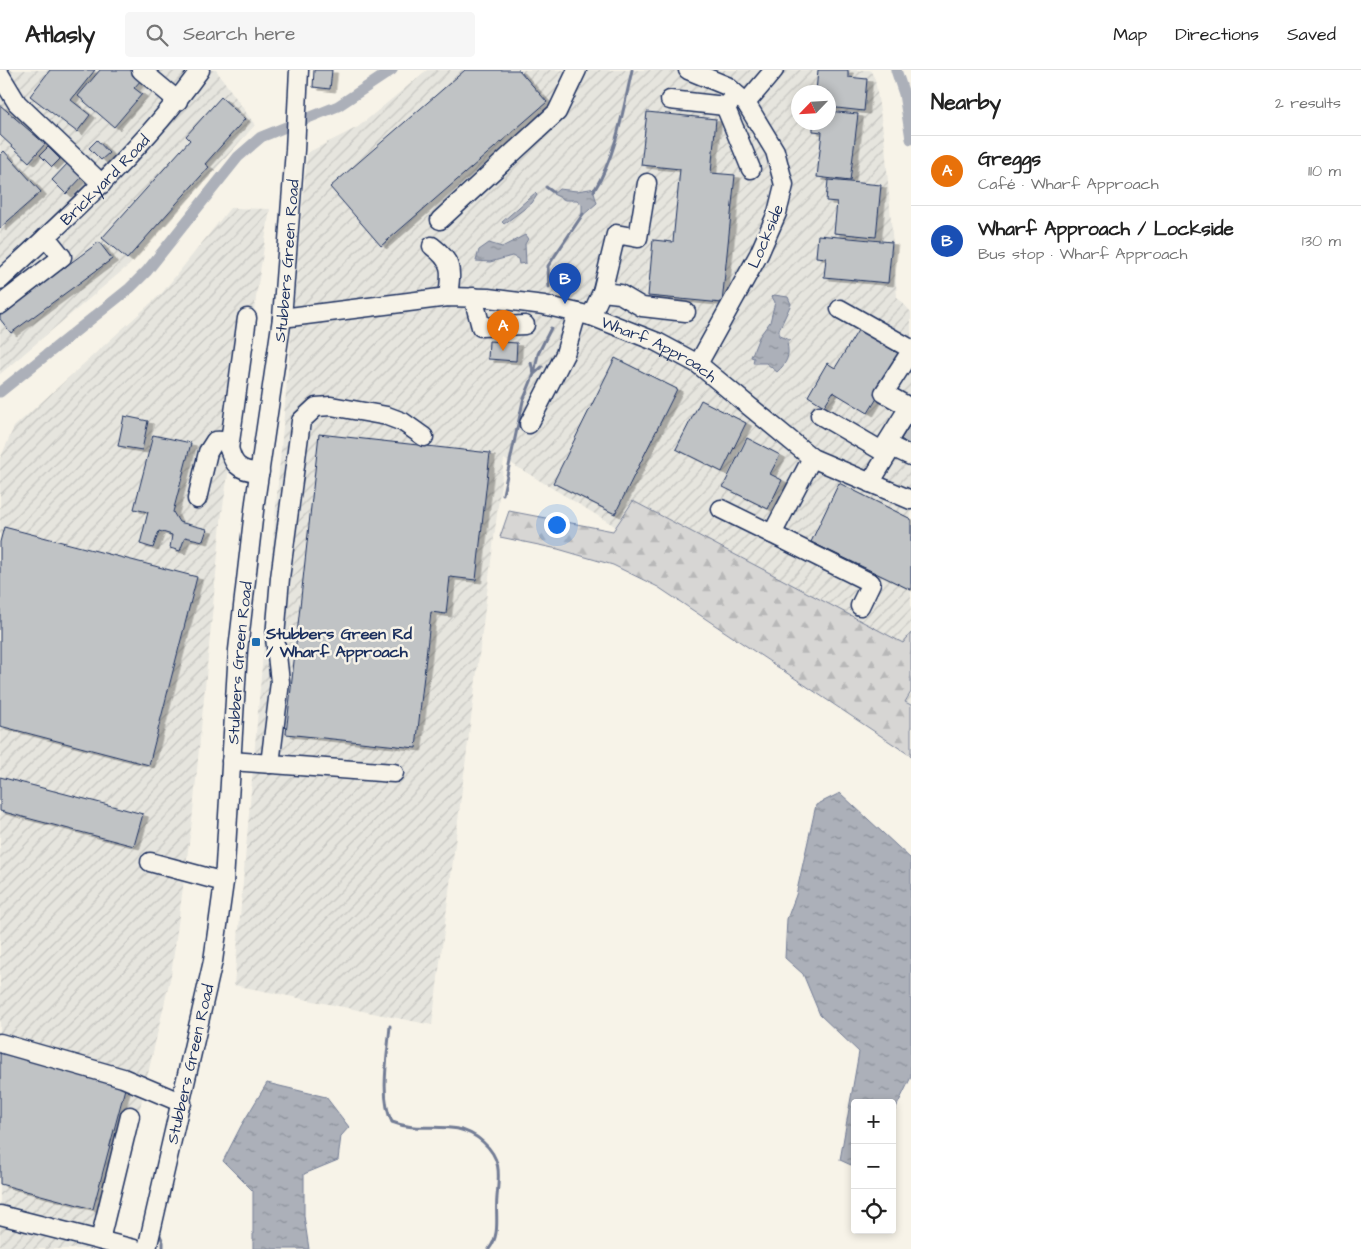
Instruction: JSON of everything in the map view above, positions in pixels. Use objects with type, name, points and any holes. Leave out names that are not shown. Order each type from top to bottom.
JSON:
[{"type":"street","points":[[141,70],[178,101]]},
{"type":"street","name":"Brickyard Road","points":[[0,280],[102,184],[178,101],[200,70]]},
{"type":"street","name":"Stubbers Green Road","points":[[147,1249],[182,1103],[213,961],[224,882],[238,650],[260,472],[282,318],[296,150],[299,70]]},
{"type":"street","points":[[440,220],[557,112],[577,70]]},
{"type":"street","name":"Lockside","points":[[688,70],[727,86],[775,151],[784,185],[777,213],[759,254],[698,364]]},
{"type":"street","points":[[670,100],[737,102],[774,70]]},
{"type":"street","points":[[0,75],[16,103],[102,184]]},
{"type":"street","points":[[737,102],[752,169]]},
{"type":"street","points":[[529,424],[584,314],[602,292],[616,234],[638,238],[647,183]]},
{"type":"street","points":[[0,305],[62,256],[46,237]]},
{"type":"street","points":[[432,246],[445,256],[450,274],[448,297]]},
{"type":"street","points":[[602,292],[620,294],[642,307],[686,312]]},
{"type":"street","name":"Wharf Approach","points":[[282,318],[448,297],[473,297],[544,305],[584,314],[657,342],[698,364],[812,458],[911,500]]},
{"type":"street","points":[[473,297],[477,319],[481,328],[525,325]]},
{"type":"street","points":[[840,309],[911,350],[884,393],[909,407],[886,444],[889,451]]},
{"type":"street","points":[[229,449],[247,318]]},
{"type":"street","points":[[270,764],[280,682],[275,637],[280,578],[301,421],[316,407],[331,406],[388,416],[409,426],[424,437]]},
{"type":"street","points":[[820,415],[889,451],[911,456]]},
{"type":"street","points":[[197,500],[210,448],[215,441],[225,442],[237,465],[247,471],[260,472]]},
{"type":"street","points":[[870,483],[889,451]]},
{"type":"street","points":[[772,534],[812,458]]},
{"type":"street","points":[[721,509],[871,583],[860,606]]},
{"type":"street","points":[[231,761],[394,773]]},
{"type":"street","points":[[150,862],[224,882]]},
{"type":"street","points":[[0,1042],[122,1078],[182,1103]]},
{"type":"street","points":[[90,1242],[130,1116]]},
{"type":"street","points":[[0,1215],[90,1242],[134,1249]]},
{"type":"shaded area","points":[[0,70],[216,70],[255,125],[129,265],[0,374]]},
{"type":"shaded area","points":[[427,70],[870,70],[875,79],[885,144],[897,297],[911,312],[911,705],[504,459],[432,1025],[234,985],[307,153],[358,127]]},
{"type":"shaded area","points":[[230,208],[270,209],[222,512],[192,821],[171,975],[107,1249],[0,1249],[0,459],[14,427],[162,293]]},
{"type":"green space","points":[[633,501],[903,643],[911,633],[911,692],[905,702],[911,705],[911,756],[658,587],[613,565],[558,549],[500,537],[509,511],[613,531]]},
{"type":"water","points":[[596,188],[594,193],[597,203],[582,216],[582,204],[577,200],[565,200],[553,194],[559,189],[577,191]]},
{"type":"water","points":[[535,193],[537,195],[532,203],[504,224],[502,222]]},
{"type":"water","points":[[525,235],[528,239],[525,244],[526,263],[519,264],[518,259],[512,256],[490,262],[476,261],[479,250],[489,243],[502,247]]},
{"type":"water","points":[[774,295],[788,297],[791,304],[779,330],[779,336],[790,340],[787,343],[788,356],[783,366],[777,372],[766,363],[753,363],[754,358],[751,357],[759,337],[770,322],[775,302],[772,297]]},
{"type":"water","points":[[840,793],[911,859],[911,1077],[896,1108],[896,1099],[851,1099],[851,1165],[840,1160],[859,1052],[820,1015],[803,974],[785,958],[787,919],[796,895],[816,805]]},
{"type":"water","points":[[267,1083],[326,1097],[349,1127],[341,1136],[338,1160],[304,1174],[304,1216],[309,1249],[253,1249],[253,1191],[223,1161],[241,1126]]},
{"type":"building","points":[[50,70],[95,70],[71,100],[90,115],[77,132],[30,96]]},
{"type":"building","points":[[100,70],[132,70],[142,79],[134,88],[142,94],[114,127],[78,96]]},
{"type":"building","points":[[314,70],[332,70],[330,89],[313,87]]},
{"type":"building","points":[[465,70],[519,70],[547,102],[381,246],[330,187]]},
{"type":"building","points":[[818,70],[848,70],[848,77],[867,79],[864,111],[836,108],[836,85],[817,85]]},
{"type":"building","points":[[221,97],[245,119],[205,164],[209,167],[127,259],[102,238],[190,140],[186,136]]},
{"type":"building","points":[[0,105],[45,144],[29,162],[0,135]]},
{"type":"building","points":[[647,112],[716,119],[711,173],[735,175],[722,303],[648,296],[653,240],[673,242],[680,169],[641,165]]},
{"type":"building","points":[[836,112],[858,114],[850,181],[817,177],[822,132],[813,131],[836,130]]},
{"type":"building","points":[[97,140],[109,153],[101,160],[89,148]]},
{"type":"building","points":[[48,147],[60,159],[52,167],[40,155]]},
{"type":"building","points":[[4,151],[41,192],[0,228],[0,155]]},
{"type":"building","points":[[68,163],[83,176],[66,194],[52,180]]},
{"type":"building","points":[[828,180],[881,185],[876,237],[834,233],[837,202],[826,201]]},
{"type":"building","points":[[818,235],[892,242],[888,283],[824,277],[826,258],[816,257]]},
{"type":"building","points":[[99,242],[112,259],[11,333],[0,319],[0,315]]},
{"type":"building","points":[[860,327],[904,354],[868,413],[833,392],[824,406],[808,396],[827,363],[835,368]]},
{"type":"building","points":[[489,341],[517,343],[516,361],[488,359]]},
{"type":"building","points":[[615,358],[677,389],[615,514],[553,483]]},
{"type":"building","points":[[701,400],[746,423],[722,472],[676,449]]},
{"type":"building","points":[[124,416],[148,421],[142,450],[118,446]]},
{"type":"building","points":[[911,423],[911,446],[901,439]]},
{"type":"building","points":[[319,434],[490,453],[476,580],[450,577],[446,614],[431,612],[416,748],[286,734]]},
{"type":"building","points":[[153,435],[191,443],[173,512],[179,522],[207,529],[203,541],[185,537],[180,551],[170,548],[172,535],[159,531],[153,548],[140,544],[148,512],[134,509]]},
{"type":"building","points":[[747,438],[780,455],[770,474],[782,480],[768,509],[723,487]]},
{"type":"building","points":[[839,483],[911,519],[911,590],[811,542]]},
{"type":"building","points":[[4,527],[197,577],[149,765],[0,726],[0,542]]},
{"type":"building","points":[[0,777],[143,814],[134,846],[0,811]]},
{"type":"building","points":[[0,1048],[127,1081],[93,1209],[0,1184]]},
{"type":"waterway","points":[[0,392],[130,288],[147,271],[238,157],[261,137],[338,106],[392,70]]},
{"type":"waterway","points":[[594,191],[602,177],[613,148],[632,70]]},
{"type":"waterway","points":[[896,70],[904,94],[911,139]]},
{"type":"waterway","points":[[546,187],[553,192]]},
{"type":"waterway","points":[[549,287],[548,266],[583,214]]},
{"type":"waterway","points":[[503,494],[523,401],[534,374],[538,354],[551,328]]},
{"type":"waterway","points":[[531,363],[534,374],[542,367]]},
{"type":"waterway","points":[[390,1026],[385,1088],[388,1112],[392,1122],[404,1126],[450,1128],[472,1134],[489,1148],[496,1161],[498,1168],[497,1224],[495,1237],[489,1249]]},
{"type":"waterway","points":[[160,1235],[163,1249]]},
{"type":"place","name":"Wharf Approach / Lockside","points":[[565,304]]},
{"type":"place","name":"Greggs","points":[[503,351]]},
{"type":"place","name":"Stubbers Green Rd / Wharf Approach","points":[[256,642]]}]
